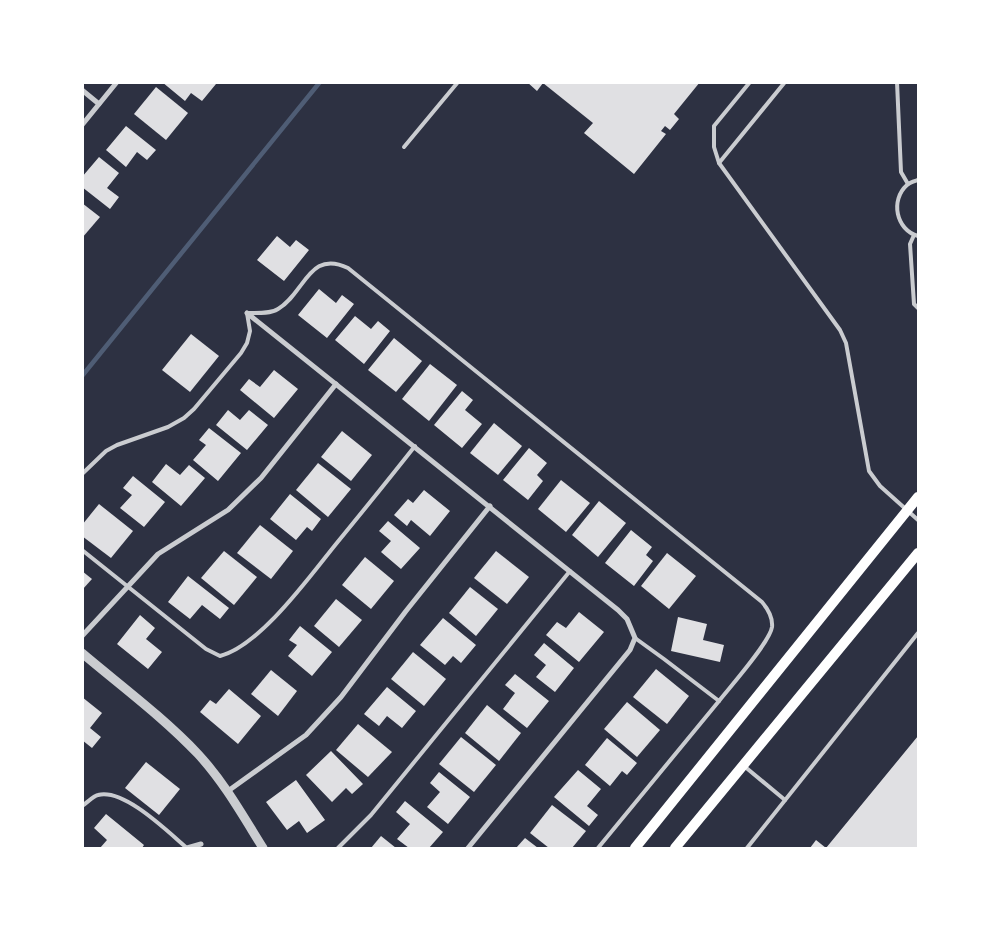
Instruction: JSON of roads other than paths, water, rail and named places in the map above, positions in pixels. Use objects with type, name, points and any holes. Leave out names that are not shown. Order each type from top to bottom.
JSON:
[{"type":"main road","points":[[635,848],[918,497]]},
{"type":"main road","points":[[675,848],[918,553]]},
{"type":"street","points":[[82,125],[117,82]]},
{"type":"street","points":[[82,90],[99,104]]},
{"type":"street","points":[[247,314],[415,446],[618,610],[627,619],[635,638],[630,650],[468,848]]},
{"type":"street","points":[[82,636],[158,554],[228,510],[261,478],[336,384]]},
{"type":"street","points":[[228,791],[312,729],[341,697],[406,611],[490,506]]},
{"type":"street","points":[[82,653],[164,722],[198,754],[228,791],[264,848]]},
{"type":"street","points":[[187,848],[202,844]]},
{"type":"lane","points":[[404,148],[458,82]]},
{"type":"lane","points":[[750,82],[714,126],[714,147],[720,163],[840,330],[846,343],[869,471],[880,486],[918,520]]},
{"type":"lane","points":[[720,163],[785,82]]},
{"type":"lane","points":[[897,82],[901,172],[908,184]]},
{"type":"lane","points":[[918,180],[908,184],[899,197],[896,211],[902,225],[916,235],[910,244],[914,304],[918,308]]},
{"type":"lane","points":[[82,474],[106,451],[117,445],[168,427],[184,418],[194,409],[241,353],[247,343],[250,332],[247,314],[269,312],[278,309],[287,302],[314,270],[320,266],[331,262],[348,268],[762,602],[770,614],[772,626],[766,642],[598,848]]},
{"type":"lane","points":[[82,550],[214,654],[220,656],[230,654],[275,617],[415,446]]},
{"type":"lane","points":[[338,848],[371,815],[570,571]]},
{"type":"lane","points":[[747,848],[918,633]]},
{"type":"lane","points":[[635,638],[719,701]]},
{"type":"lane","points":[[744,766],[786,800]]},
{"type":"lane","points":[[82,806],[97,795],[112,794],[127,800],[187,848]]},
{"type":"waterway","points":[[82,376],[320,82]]}]
